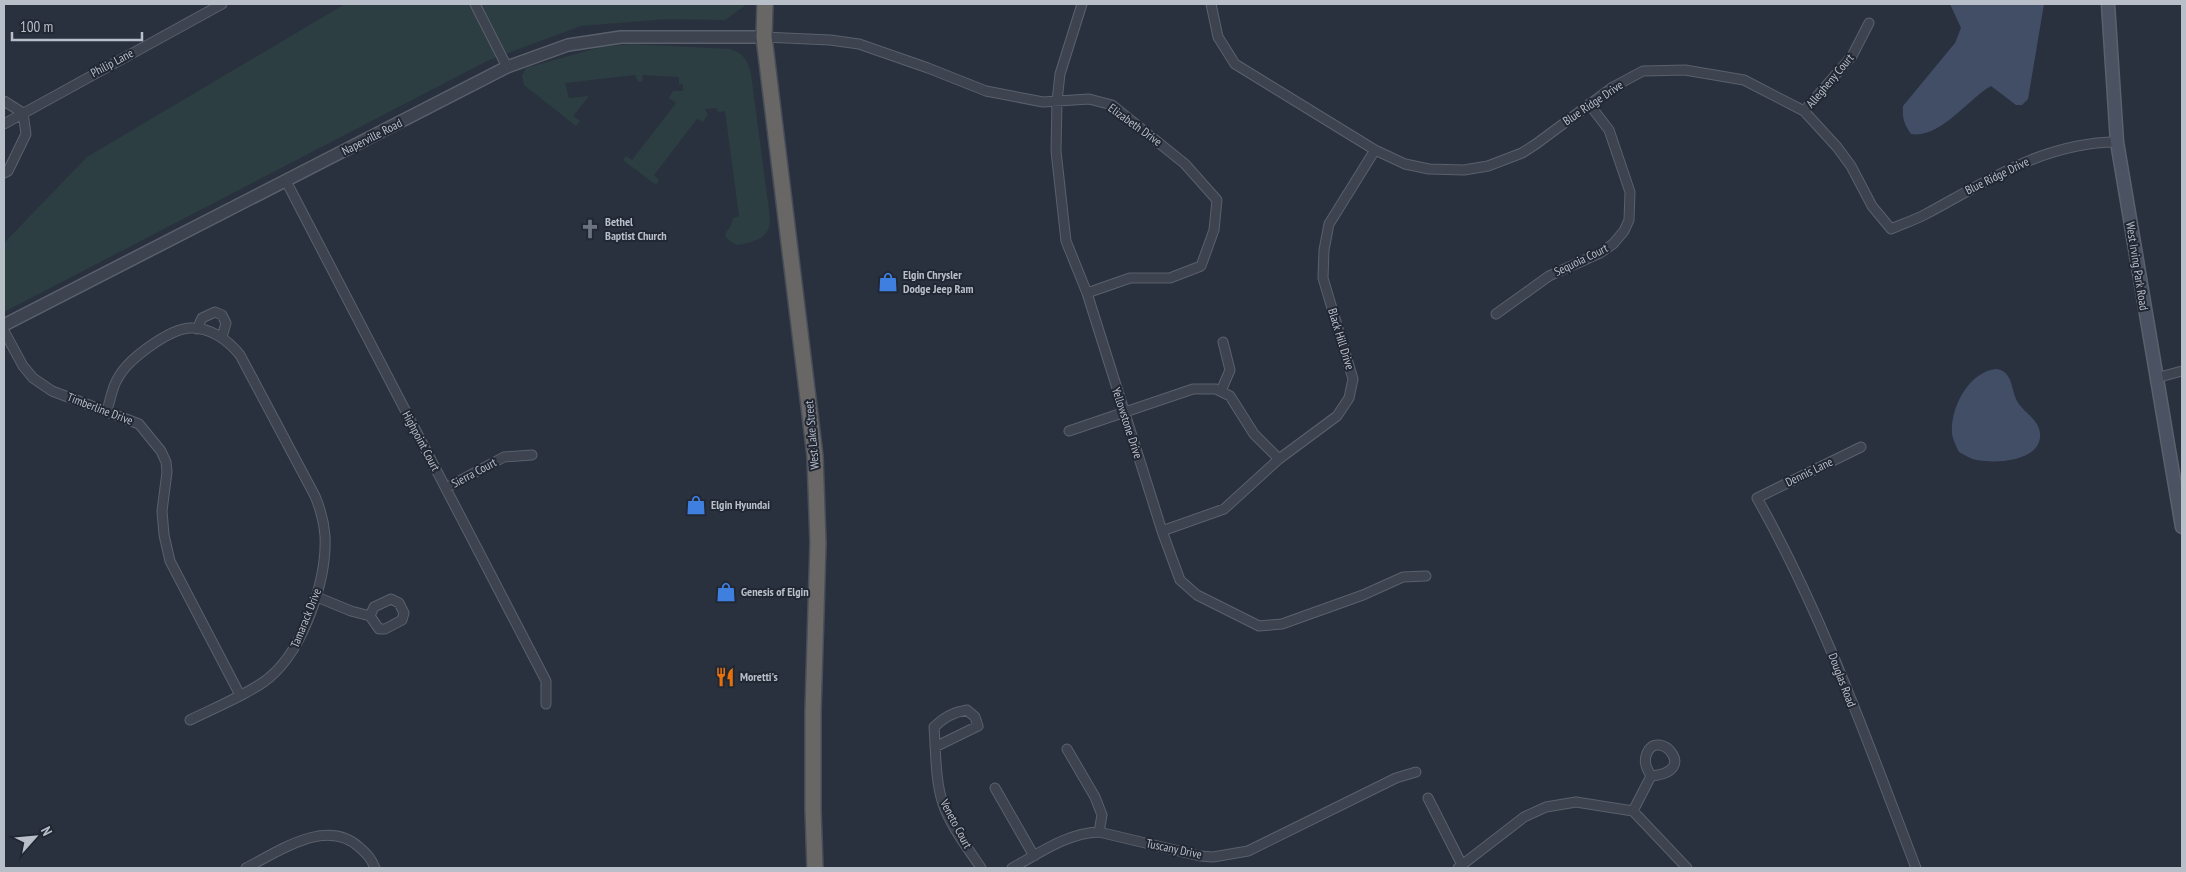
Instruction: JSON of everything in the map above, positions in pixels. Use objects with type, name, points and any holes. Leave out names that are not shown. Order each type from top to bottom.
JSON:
[{"type":"highway","name":"West Lake Street","points":[[765,4],[764,37],[815,456],[818,543],[813,712],[813,809],[816,868]]},
{"type":"main road","name":"West Irving Park Road","points":[[2108,4],[2116,142],[2182,527]]},
{"type":"street","name":"Philip Lane","points":[[4,124],[222,4]]},
{"type":"street","points":[[475,4],[508,67]]},
{"type":"street","name":"Yellowstone Drive","points":[[1082,4],[1060,74],[1057,101],[1056,151],[1066,241],[1087,293],[1123,413],[1180,580],[1196,595],[1259,626],[1282,624],[1363,595],[1403,577],[1426,576]]},
{"type":"street","name":"Blue Ridge Drive","points":[[1211,4],[1218,37],[1235,64],[1375,150],[1405,164],[1429,169],[1464,170],[1488,166],[1536,144],[1612,87],[1643,72],[1685,70],[1744,80],[1804,112],[1837,147],[1851,166],[1872,206],[1891,230],[1924,215],[2017,164],[2052,151],[2098,142],[2116,142]]},
{"type":"street","name":"Allegheny Court","points":[[1804,112],[1852,56],[1868,23]]},
{"type":"street","name":"Naperville Road","points":[[4,325],[508,67],[568,46],[620,37],[764,37]]},
{"type":"street","name":"Elizabeth Drive","points":[[764,37],[830,40],[858,44],[928,68],[986,91],[1043,102],[1089,99],[1112,106],[1186,164],[1216,200],[1214,230],[1201,266],[1170,278],[1130,278],[1087,293]]},
{"type":"street","points":[[4,101],[23,113],[26,134],[8,171],[4,174]]},
{"type":"street","name":"Sequoia Court","points":[[1496,314],[1549,276],[1600,253],[1613,244],[1624,231],[1629,220],[1630,192],[1611,136],[1588,104]]},
{"type":"street","name":"Black Hill Drive","points":[[1162,531],[1224,509],[1279,459],[1337,416],[1349,398],[1353,379],[1323,278],[1324,250],[1329,224],[1375,150]]},
{"type":"street","name":"Highpoint Court","points":[[286,181],[546,680],[546,704]]},
{"type":"street","points":[[197,330],[202,318],[215,312],[222,315],[226,323],[222,337]]},
{"type":"street","name":"Tamarack Drive","points":[[107,411],[117,379],[129,362],[150,345],[189,328],[222,337],[240,354],[315,496],[321,512],[325,536],[317,596],[294,650],[284,664],[269,679],[190,720]]},
{"type":"street","name":"Timberline Drive","points":[[4,332],[23,366],[33,378],[52,390],[139,424],[161,451],[166,462],[162,511],[164,535],[170,561],[240,695]]},
{"type":"street","points":[[1221,391],[1230,370],[1223,342]]},
{"type":"street","points":[[2156,378],[2182,371]]},
{"type":"street","points":[[1069,431],[1193,389],[1216,389],[1230,396],[1254,434],[1279,459]]},
{"type":"street","name":"Dennis Lane","points":[[1757,498],[1861,447]]},
{"type":"street","name":"Sierra Court","points":[[446,488],[504,457],[532,455]]},
{"type":"street","name":"Douglas Road","points":[[1757,498],[1781,540],[1815,610],[1916,868]]},
{"type":"street","points":[[317,596],[351,612],[370,616]]},
{"type":"street","name":"Veneto Court","points":[[935,747],[973,730],[978,726],[976,717],[967,710],[958,711],[943,718],[934,727],[935,747],[939,788],[944,805],[981,868]]},
{"type":"street","points":[[1067,749],[1095,797],[1102,815],[1099,832]]},
{"type":"street","name":"Tuscany Drive","points":[[1012,868],[1067,838],[1082,833],[1099,832],[1200,856],[1230,855],[1254,848],[1396,778],[1416,772]]},
{"type":"street","points":[[1633,811],[1650,776]]},
{"type":"street","points":[[995,788],[1034,856]]},
{"type":"street","points":[[1428,798],[1460,866],[1517,821],[1546,807],[1576,802],[1633,811],[1687,868]]},
{"type":"street","points":[[246,868],[304,840],[328,834],[351,840],[371,858],[375,868]]},
{"type":"shaded area","points":[[345,4],[747,4],[725,20],[668,19],[581,26],[489,60],[4,312],[4,243],[87,157]]},
{"type":"shaded area","points":[[632,44],[730,49],[745,58],[751,74],[770,218],[768,231],[760,238],[736,245],[726,238],[725,234],[733,218],[739,216],[725,111],[718,112],[716,108],[705,109],[708,115],[703,122],[697,119],[654,175],[659,180],[656,185],[623,160],[626,156],[632,160],[676,103],[669,98],[673,91],[683,91],[683,84],[679,84],[679,77],[642,75],[643,81],[638,82],[635,75],[565,83],[569,98],[589,96],[573,116],[580,121],[576,126],[524,85],[522,76],[526,68],[601,47]]},
{"type":"water","points":[[1950,4],[2044,4],[2028,99],[2022,105],[2016,105],[1991,86],[1943,124],[1922,134],[1911,134],[1904,121],[1903,106],[1955,43],[1961,28]]},
{"type":"water","points":[[1996,369],[2001,370],[2008,376],[2016,399],[2039,428],[2039,442],[2034,450],[2026,455],[2006,461],[1985,461],[1970,458],[1959,452],[1955,443],[1952,434],[1954,413],[1963,392],[1970,384],[1977,377]]},
{"type":"place","name":"Bethel Baptist Church","points":[[590,229]]},
{"type":"place","name":"Elgin Chrysler Dodge Jeep Ram","points":[[888,282]]},
{"type":"place","name":"Elgin Hyundai","points":[[696,505]]},
{"type":"place","name":"Genesis of Elgin","points":[[726,592]]},
{"type":"place","name":"Moretti's","points":[[725,677]]}]
